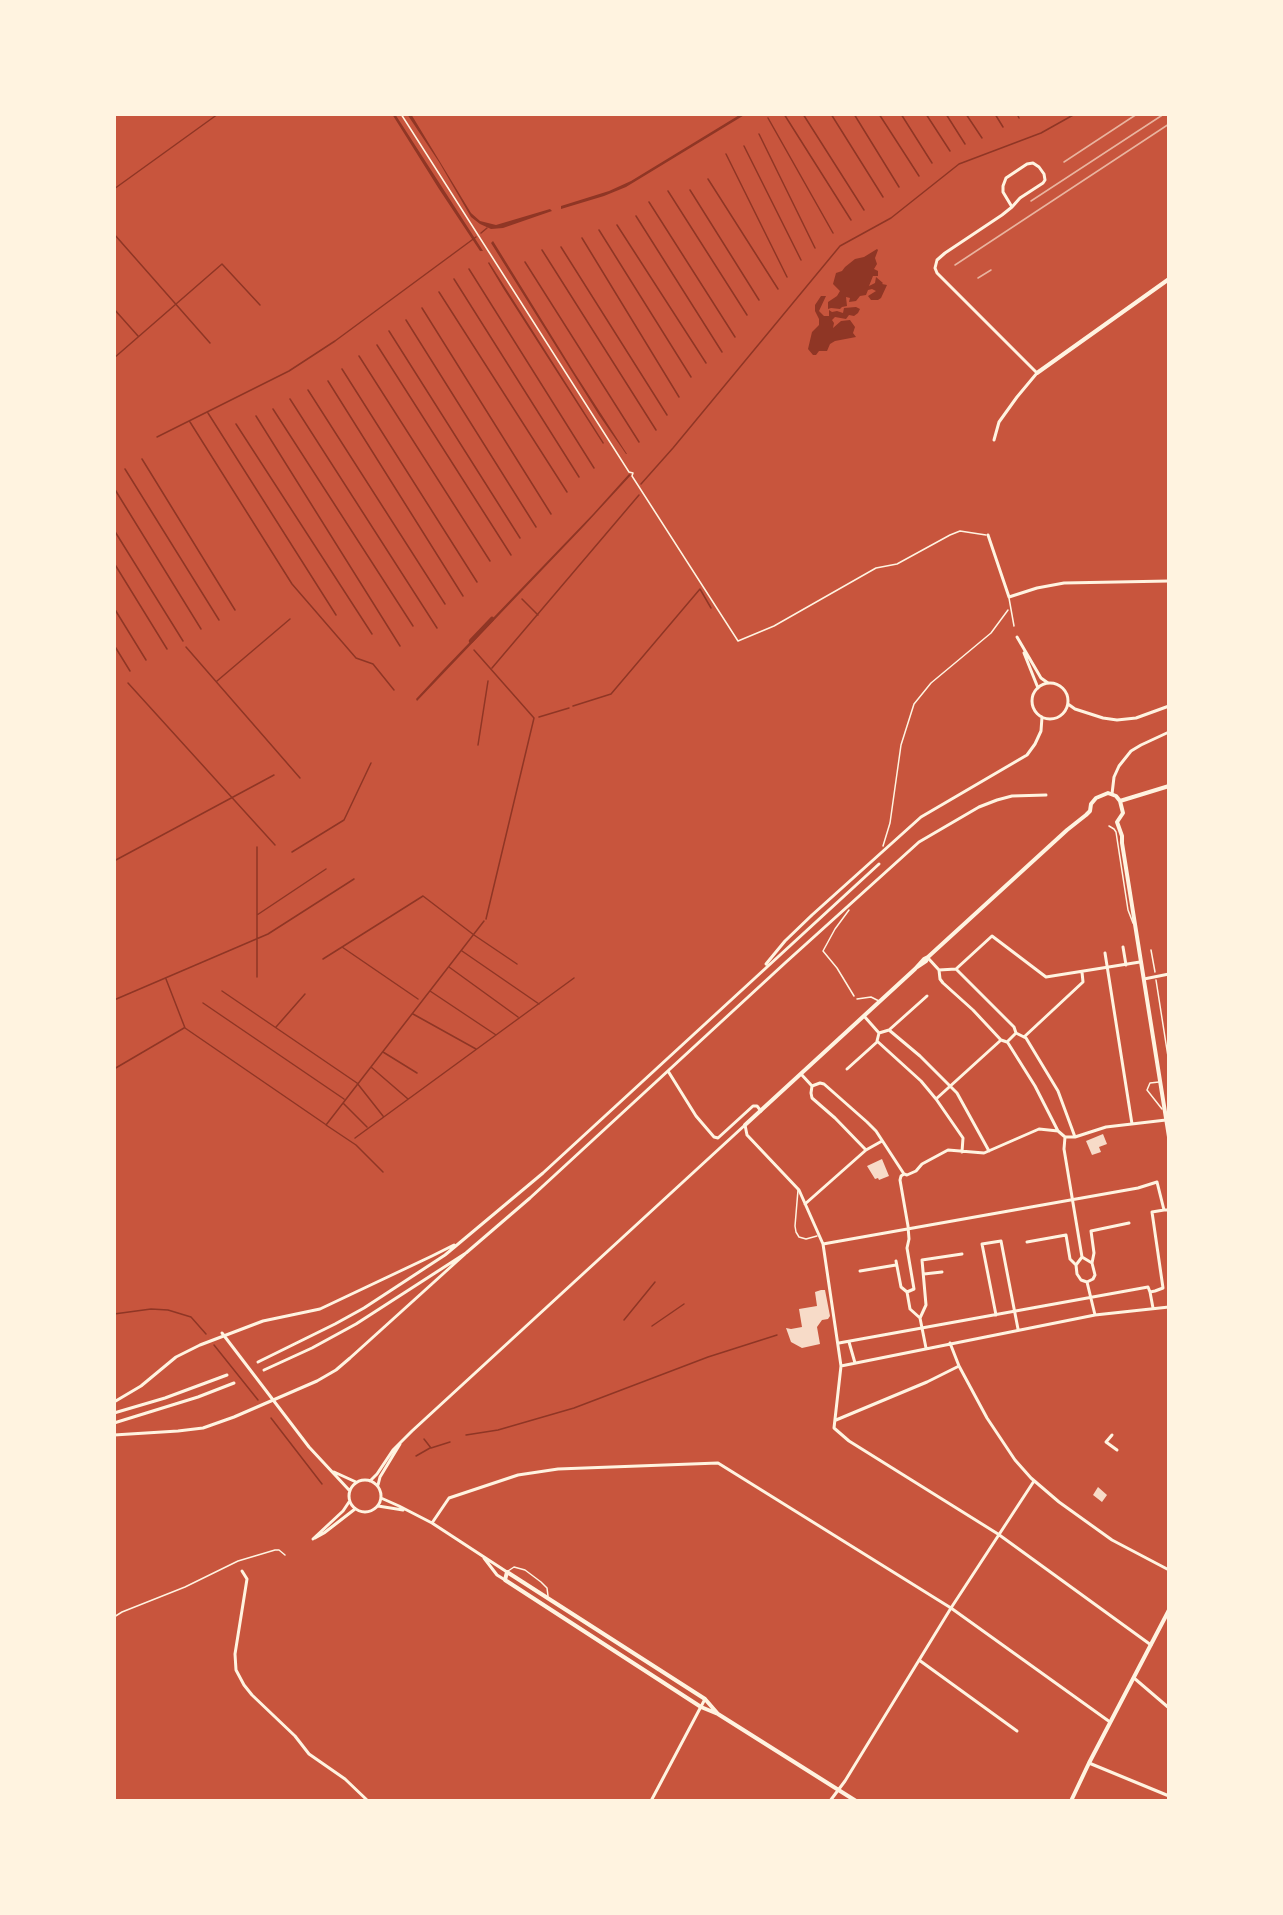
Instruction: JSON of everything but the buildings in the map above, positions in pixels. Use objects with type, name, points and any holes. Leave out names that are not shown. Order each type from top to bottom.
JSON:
[{"type":"street","points":[[1012,207],[1003,192],[1006,178],[1027,164],[1033,163],[1039,167],[1045,180],[1020,198],[1012,207],[945,253],[937,260],[935,268],[937,273],[1037,373]]},
{"type":"street","points":[[994,440],[999,422],[1037,373],[1169,279]]},
{"type":"street","points":[[988,535],[1009,597],[1036,588],[1064,583],[1169,581]]},
{"type":"street","points":[[1038,688],[1017,637],[1041,678],[1064,690],[1068,703],[1075,709],[1117,720],[1136,718],[1169,706]]},
{"type":"street","points":[[1048,683],[1038,688],[1033,696],[1035,710],[1042,717],[1050,719],[1064,712],[1068,703]]},
{"type":"street","points":[[761,971],[785,941],[812,915],[921,817],[1027,755],[1041,731],[1042,717]]},
{"type":"street","points":[[1113,794],[1114,777],[1119,766],[1131,751],[1169,732]]},
{"type":"street","points":[[1120,801],[1169,786]]},
{"type":"street","points":[[370,1481],[400,1442],[1090,811],[1093,801],[1099,795],[1107,793],[1113,794],[1120,801],[1123,813],[1117,822],[1122,836],[1169,1137]]},
{"type":"street","points":[[264,1370],[356,1324],[466,1253],[530,1198],[919,842],[979,807],[997,800],[1012,796],[1046,795]]},
{"type":"street","points":[[258,1362],[364,1308],[421,1272],[458,1243],[543,1173],[879,864]]},
{"type":"street","points":[[939,970],[956,969],[992,936],[1046,977],[1141,962]]},
{"type":"street","points":[[1123,947],[1126,965]]},
{"type":"street","points":[[1105,953],[1132,1124]]},
{"type":"street","points":[[928,957],[939,970],[943,983],[1001,1040],[1007,1042],[1026,1071],[1058,1131],[1065,1137],[1076,1137],[1106,1127],[1166,1120]]},
{"type":"street","points":[[956,969],[1014,1027],[1016,1033],[1024,1037],[1058,1091],[1076,1137]]},
{"type":"street","points":[[1024,1037],[1083,982],[1082,972]]},
{"type":"street","points":[[1144,979],[1169,974]]},
{"type":"street","points":[[879,1033],[889,1030],[927,996]]},
{"type":"street","points":[[864,1016],[879,1033]]},
{"type":"street","points":[[889,1030],[920,1056],[959,1096],[989,1151]]},
{"type":"street","points":[[847,1069],[877,1041],[879,1033]]},
{"type":"street","points":[[1007,1042],[1016,1033]]},
{"type":"street","points":[[936,1099],[951,1088],[1001,1040]]},
{"type":"street","points":[[877,1041],[921,1081],[936,1099],[963,1138],[962,1152]]},
{"type":"street","points":[[668,1071],[696,1116],[714,1137],[718,1138],[753,1107],[757,1106],[761,1111]]},
{"type":"street","points":[[801,1074],[812,1086],[812,1098],[836,1118],[867,1150]]},
{"type":"street","points":[[812,1086],[824,1084],[876,1131],[904,1174]]},
{"type":"street","points":[[745,1125],[747,1135],[799,1190],[824,1244],[842,1366],[834,1428],[849,1441],[998,1534],[1151,1645]]},
{"type":"street","points":[[904,1174],[910,1174],[922,1164],[948,1150],[978,1154],[1039,1129],[1058,1131]]},
{"type":"street","points":[[1065,1137],[1064,1146],[1082,1257],[1076,1265]]},
{"type":"street","points":[[805,1205],[867,1150],[882,1141]]},
{"type":"street","points":[[904,1174],[900,1180],[909,1229],[907,1248],[915,1289]]},
{"type":"street","points":[[824,1244],[1138,1188],[1157,1182],[1167,1210],[1152,1212],[1163,1288],[1150,1292]]},
{"type":"street","points":[[1027,1242],[1066,1235],[1070,1259],[1076,1265],[1078,1278],[1087,1282],[1095,1275],[1090,1231],[1129,1223]]},
{"type":"street","points":[[996,1315],[982,1244],[1002,1241],[1018,1329]]},
{"type":"street","points":[[114,1402],[141,1386],[176,1357],[223,1334],[263,1321],[320,1309],[458,1243]]},
{"type":"street","points":[[114,1435],[178,1431],[213,1425],[317,1381],[336,1370],[466,1253]]},
{"type":"street","points":[[926,1348],[920,1318],[926,1305],[922,1260],[962,1254]]},
{"type":"street","points":[[1082,1257],[1092,1263]]},
{"type":"street","points":[[860,1271],[896,1263],[901,1287],[908,1292],[910,1309],[920,1318]]},
{"type":"street","points":[[924,1274],[942,1272]]},
{"type":"street","points":[[1087,1282],[1095,1315]]},
{"type":"street","points":[[908,1292],[924,1287]]},
{"type":"street","points":[[839,1343],[1148,1287],[1153,1308]]},
{"type":"street","points":[[842,1366],[1095,1315],[1169,1307]]},
{"type":"street","points":[[223,1334],[309,1448],[334,1472],[356,1482],[370,1481],[378,1486]]},
{"type":"street","points":[[849,1342],[855,1363]]},
{"type":"street","points":[[950,1343],[959,1366],[997,1434],[1015,1460],[1034,1481],[1108,1538],[1169,1570]]},
{"type":"street","points":[[836,1420],[959,1366]]},
{"type":"street","points":[[114,1413],[165,1398],[227,1375]]},
{"type":"street","points":[[114,1423],[198,1397],[234,1383]]},
{"type":"street","points":[[1112,1435],[1106,1442],[1117,1450]]},
{"type":"street","points":[[349,1502],[355,1509],[364,1513],[378,1506],[381,1498],[378,1486],[380,1477],[400,1442]]},
{"type":"street","points":[[432,1524],[449,1498],[518,1475],[558,1469],[718,1463],[951,1608],[1110,1722]]},
{"type":"street","points":[[334,1472],[336,1478],[349,1490]]},
{"type":"street","points":[[830,1801],[839,1791],[951,1608],[1034,1481]]},
{"type":"street","points":[[355,1509],[313,1539],[344,1510],[349,1502],[349,1490],[356,1482]]},
{"type":"street","points":[[381,1498],[432,1524],[548,1597],[705,1699],[718,1714]]},
{"type":"street","points":[[378,1506],[405,1510]]},
{"type":"street","points":[[483,1557],[497,1575],[701,1707],[718,1714],[856,1801]]},
{"type":"street","points":[[242,1571],[247,1579],[235,1654],[236,1671],[252,1695],[295,1736],[309,1754],[345,1779],[368,1801]]},
{"type":"street","points":[[505,1580],[507,1572]]},
{"type":"street","points":[[543,1605],[548,1597]]},
{"type":"street","points":[[1071,1801],[1169,1610]]},
{"type":"street","points":[[919,1660],[1017,1731]]},
{"type":"street","points":[[1134,1678],[1169,1708]]},
{"type":"street","points":[[651,1801],[705,1699]]},
{"type":"street","points":[[1089,1762],[1169,1796]]},
{"type":"lane","points":[[1009,597],[1014,626]]},
{"type":"lane","points":[[1109,826],[1116,832],[1128,910],[1135,926]]},
{"type":"lane","points":[[857,999],[871,997],[879,1002]]},
{"type":"lane","points":[[1160,1082],[1150,1083],[1147,1090],[1165,1111]]},
{"type":"lane","points":[[799,1190],[796,1232],[806,1239],[820,1235]]},
{"type":"lane","points":[[507,1572],[514,1567],[525,1570],[542,1582],[548,1597]]},
{"type":"path","points":[[401,114],[629,472],[633,473],[632,476],[738,641],[774,626],[876,568],[897,564],[950,535],[960,531],[988,535]]},
{"type":"path","points":[[883,848],[890,823],[901,745],[914,704],[931,683],[991,633],[1010,607]]},
{"type":"path","points":[[849,911],[835,929],[823,951],[857,999]]},
{"type":"path","points":[[1151,950],[1169,1063]]},
{"type":"path","points":[[114,1617],[185,1587],[238,1561],[275,1550],[285,1555]]},
{"type":"shaded area","points":[[392,114],[395,114],[483,251],[480,251]]},
{"type":"shaded area","points":[[407,114],[411,114],[471,213],[480,221],[496,225],[550,209],[552,211],[503,228],[491,229],[480,224],[471,217],[439,162]]},
{"type":"shaded area","points":[[741,114],[746,114],[626,187],[561,209],[561,206],[609,191],[631,181]]},
{"type":"shaded area","points":[[493,241],[627,454],[599,415],[491,243]]},
{"type":"shaded area","points":[[877,249],[875,258],[877,264],[874,269],[878,271],[878,276],[873,276],[869,286],[875,283],[876,277],[882,284],[887,285],[881,298],[871,300],[868,296],[876,291],[872,289],[856,301],[849,302],[850,298],[846,297],[847,306],[840,309],[828,309],[828,302],[840,291],[833,284],[836,273],[842,271],[855,259],[864,257]]},
{"type":"shaded area","points":[[489,262],[604,443],[603,444],[503,288]]},
{"type":"shaded area","points":[[821,296],[826,296],[819,311],[824,316],[829,316],[829,310],[843,313],[844,308],[860,309],[854,316],[849,315],[846,319],[835,317],[832,320],[833,328],[841,321],[850,320],[855,327],[853,333],[856,337],[835,341],[830,344],[827,351],[819,351],[813,355],[808,349],[812,332],[819,325],[815,305]]},
{"type":"shaded area","points":[[629,474],[631,475],[584,526],[417,701],[416,699],[443,670]]},
{"type":"waterway","points":[[114,189],[218,114]]},
{"type":"waterway","points":[[784,114],[851,220]]},
{"type":"waterway","points":[[803,114],[864,210]]},
{"type":"waterway","points":[[831,114],[883,197]]},
{"type":"waterway","points":[[854,114],[899,187]]},
{"type":"waterway","points":[[879,114],[919,176]]},
{"type":"waterway","points":[[901,114],[932,163]]},
{"type":"waterway","points":[[926,114],[950,151]]},
{"type":"waterway","points":[[946,114],[965,144]]},
{"type":"waterway","points":[[966,114],[982,138]]},
{"type":"waterway","points":[[995,114],[1003,127]]},
{"type":"waterway","points":[[1017,114],[1019,118]]},
{"type":"waterway","points":[[641,484],[840,246],[891,218],[959,164],[1041,133],[1075,114]]},
{"type":"waterway","points":[[768,118],[833,233]]},
{"type":"waterway","points":[[759,134],[815,248]]},
{"type":"waterway","points":[[744,146],[801,260]]},
{"type":"waterway","points":[[726,154],[787,277]]},
{"type":"waterway","points":[[708,179],[778,289]]},
{"type":"waterway","points":[[690,190],[759,300]]},
{"type":"waterway","points":[[668,191],[747,315]]},
{"type":"waterway","points":[[649,202],[735,337]]},
{"type":"waterway","points":[[636,216],[722,352]]},
{"type":"waterway","points":[[617,225],[706,363]]},
{"type":"waterway","points":[[481,233],[487,228]]},
{"type":"waterway","points":[[599,230],[691,377]]},
{"type":"waterway","points":[[114,234],[210,343]]},
{"type":"waterway","points":[[157,437],[289,371],[335,341],[476,237]]},
{"type":"waterway","points":[[582,238],[679,397]]},
{"type":"waterway","points":[[561,247],[667,415]]},
{"type":"waterway","points":[[542,250],[656,430]]},
{"type":"waterway","points":[[525,262],[639,442]]},
{"type":"waterway","points":[[114,358],[222,264],[260,305]]},
{"type":"waterway","points":[[469,269],[594,468]]},
{"type":"waterway","points":[[454,279],[579,477]]},
{"type":"waterway","points":[[439,292],[567,492]]},
{"type":"waterway","points":[[422,308],[551,514]]},
{"type":"waterway","points":[[114,309],[138,336]]},
{"type":"waterway","points":[[406,320],[536,527]]},
{"type":"waterway","points":[[389,331],[520,538]]},
{"type":"waterway","points":[[377,345],[511,555]]},
{"type":"waterway","points":[[359,356],[490,561]]},
{"type":"waterway","points":[[342,369],[477,582]]},
{"type":"waterway","points":[[328,381],[463,596]]},
{"type":"waterway","points":[[308,390],[445,604]]},
{"type":"waterway","points":[[290,399],[437,628]]},
{"type":"waterway","points":[[273,409],[413,626]]},
{"type":"waterway","points":[[208,413],[336,615]]},
{"type":"waterway","points":[[256,416],[400,646]]},
{"type":"waterway","points":[[190,422],[292,584],[356,658],[373,664],[394,690]]},
{"type":"waterway","points":[[236,424],[372,634]]},
{"type":"waterway","points":[[142,459],[235,610]]},
{"type":"waterway","points":[[125,469],[219,620]]},
{"type":"waterway","points":[[114,488],[201,629]]},
{"type":"waterway","points":[[492,668],[639,495]]},
{"type":"waterway","points":[[114,530],[183,641]]},
{"type":"waterway","points":[[114,563],[167,649]]},
{"type":"waterway","points":[[573,706],[611,694],[700,589],[711,608]]},
{"type":"waterway","points":[[522,599],[538,615]]},
{"type":"waterway","points":[[114,608],[146,660]]},
{"type":"waterway","points":[[217,681],[290,619]]},
{"type":"waterway","points":[[471,641],[492,619]]},
{"type":"waterway","points":[[114,645],[130,671]]},
{"type":"waterway","points":[[186,647],[300,778]]},
{"type":"waterway","points":[[474,650],[534,718],[486,919]]},
{"type":"waterway","points":[[478,745],[488,681]]},
{"type":"waterway","points":[[128,683],[275,845]]},
{"type":"waterway","points":[[539,717],[569,708]]},
{"type":"waterway","points":[[292,852],[344,820],[371,763]]},
{"type":"waterway","points":[[114,861],[274,775]]},
{"type":"waterway","points":[[257,847],[257,977]]},
{"type":"waterway","points":[[257,915],[326,869]]},
{"type":"waterway","points":[[114,1000],[268,934],[354,879]]},
{"type":"waterway","points":[[323,959],[423,896],[517,964]]},
{"type":"waterway","points":[[383,1172],[356,1145],[326,1125],[484,921]]},
{"type":"waterway","points":[[342,947],[418,999]]},
{"type":"waterway","points":[[462,951],[539,1004]]},
{"type":"waterway","points":[[449,967],[518,1017]]},
{"type":"waterway","points":[[355,1138],[574,978]]},
{"type":"waterway","points":[[166,979],[185,1028],[325,1124]]},
{"type":"waterway","points":[[222,991],[357,1083],[383,1116]]},
{"type":"waterway","points":[[430,991],[496,1035]]},
{"type":"waterway","points":[[276,1027],[305,994]]},
{"type":"waterway","points":[[203,1003],[344,1099]]},
{"type":"waterway","points":[[413,1014],[476,1049]]},
{"type":"waterway","points":[[114,1069],[184,1028]]},
{"type":"waterway","points":[[383,1052],[417,1073]]},
{"type":"waterway","points":[[371,1067],[408,1099]]},
{"type":"waterway","points":[[343,1103],[367,1127]]},
{"type":"waterway","points":[[624,1320],[655,1282]]},
{"type":"waterway","points":[[652,1326],[684,1304]]},
{"type":"waterway","points":[[114,1314],[151,1309],[168,1310],[191,1317],[206,1334]]},
{"type":"waterway","points":[[466,1435],[498,1430],[574,1408],[708,1357],[777,1335]]},
{"type":"waterway","points":[[214,1345],[258,1400]]},
{"type":"waterway","points":[[271,1418],[322,1484]]},
{"type":"waterway","points":[[424,1439],[431,1448],[450,1442]]},
{"type":"waterway","points":[[416,1456],[430,1448]]},
{"type":"railway","points":[[1064,162],[1137,114]]},
{"type":"railway","points":[[1031,201],[1164,114]]},
{"type":"railway","points":[[955,265],[1169,124]]},
{"type":"railway","points":[[978,278],[991,270]]}]
